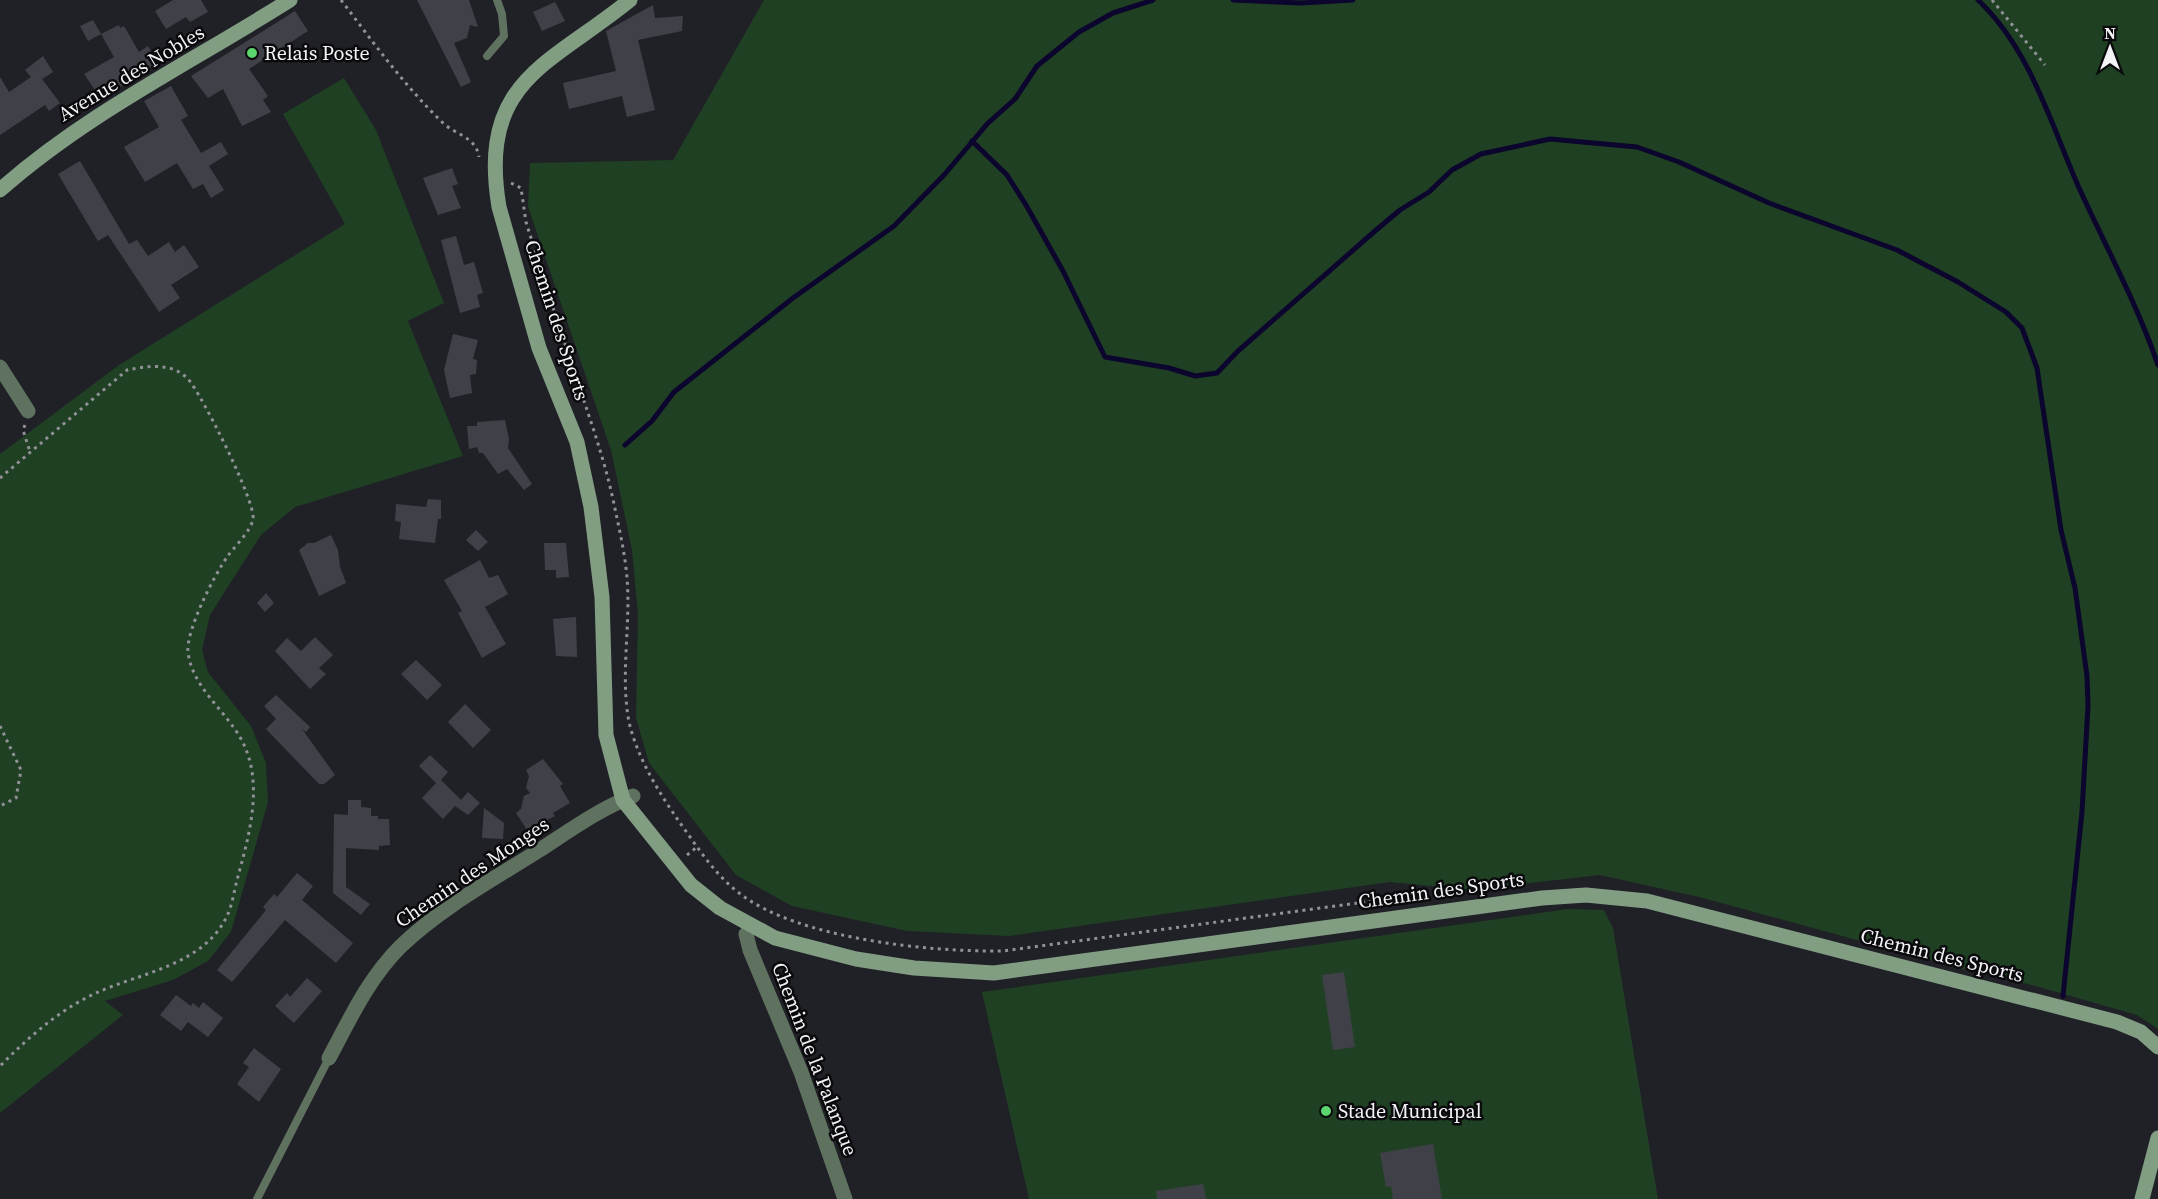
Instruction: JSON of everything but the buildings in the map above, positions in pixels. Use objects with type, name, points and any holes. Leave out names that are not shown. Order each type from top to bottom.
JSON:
[{"type":"street","name":"Avenue des Nobles","points":[[0,190],[38,156],[102,112],[203,54],[290,0]]},
{"type":"street","name":"Chemin des Sports","points":[[630,0],[561,48],[536,68],[520,87],[507,110],[496,142],[495,176],[499,207],[536,336],[554,389],[577,442],[591,507],[602,597],[607,709],[628,798],[720,908],[775,938],[800,946],[914,968],[968,973],[1030,970],[1542,897],[1596,895],[1647,901],[2117,1022],[2141,1032],[2158,1047]]},
{"type":"street","points":[[0,367],[28,411]]},
{"type":"street","name":"Chemin des Monges","points":[[329,1058],[367,987],[400,947],[433,920],[495,878],[628,798]]},
{"type":"street","name":"Chemin de la Palanque","points":[[746,934],[750,950],[801,1072],[845,1199]]},
{"type":"street","points":[[2142,1199],[2158,1138]]},
{"type":"lane","points":[[488,56],[504,36],[502,14],[497,0]]},
{"type":"lane","name":"Chemin des Monges","points":[[256,1199],[329,1058]]},
{"type":"path","points":[[341,0],[424,105],[448,129],[470,139],[477,147],[479,163]]},
{"type":"path","points":[[1992,0],[2045,65]]},
{"type":"path","points":[[503,184],[515,183],[520,188],[526,222],[598,440],[614,503],[627,578],[627,696],[633,737],[663,798],[697,847],[722,878],[738,892],[758,906],[790,921],[901,945],[954,952],[1003,951],[1388,899],[1398,899],[1403,902],[1406,916]]},
{"type":"path","points":[[0,478],[127,370],[151,365],[168,368],[188,379],[241,476],[252,505],[253,520],[224,562],[191,630],[188,652],[192,669],[209,697],[241,739],[250,761],[254,788],[250,833],[227,915],[218,931],[195,951],[163,969],[96,993],[60,1014],[34,1031],[0,1066]]},
{"type":"path","points":[[28,411],[23,430],[30,452]]},
{"type":"path","points":[[0,726],[21,770],[16,798],[0,806]]},
{"type":"green space","points":[[764,0],[2158,0],[2158,1029],[2137,1015],[2000,976],[1974,972],[1699,897],[1600,875],[1471,890],[1390,882],[1009,936],[907,931],[792,906],[736,875],[649,763],[636,718],[638,615],[632,550],[611,450],[528,207],[530,163],[673,160]]},
{"type":"green space","points":[[344,78],[376,130],[444,303],[408,321],[463,456],[295,507],[261,535],[210,615],[202,650],[208,672],[251,726],[266,763],[268,802],[231,932],[208,961],[173,980],[105,1001],[123,1015],[0,1113],[0,454],[119,365],[345,224],[283,114]]},
{"type":"green space","name":"Stade Municipal","points":[[1568,909],[1604,910],[1613,928],[1658,1199],[1029,1199],[982,992]]},
{"type":"waterway","points":[[625,445],[652,421],[674,392],[793,298],[894,226],[944,175],[988,123],[1015,99],[1037,66],[1079,32],[1113,13],[1153,0]]},
{"type":"waterway","points":[[1233,0],[1301,3],[1353,0]]},
{"type":"waterway","points":[[1978,0],[2012,42],[2038,89],[2080,190],[2141,320],[2158,365]]},
{"type":"waterway","points":[[972,141],[1007,175],[1026,205],[1063,271],[1105,357],[1169,368],[1195,376],[1217,373],[1238,351],[1375,231],[1400,210],[1429,192],[1452,170],[1481,154],[1550,139],[1637,147],[1679,162],[1769,203],[1897,250],[1958,282],[2006,312],[2022,328],[2037,368],[2061,530],[2075,588],[2087,676],[2088,706],[2082,812],[2063,996]]},
{"type":"place","name":"Relais Poste","points":[[252,53]]},
{"type":"place","name":"Stade Municipal","points":[[1326,1111]]}]
